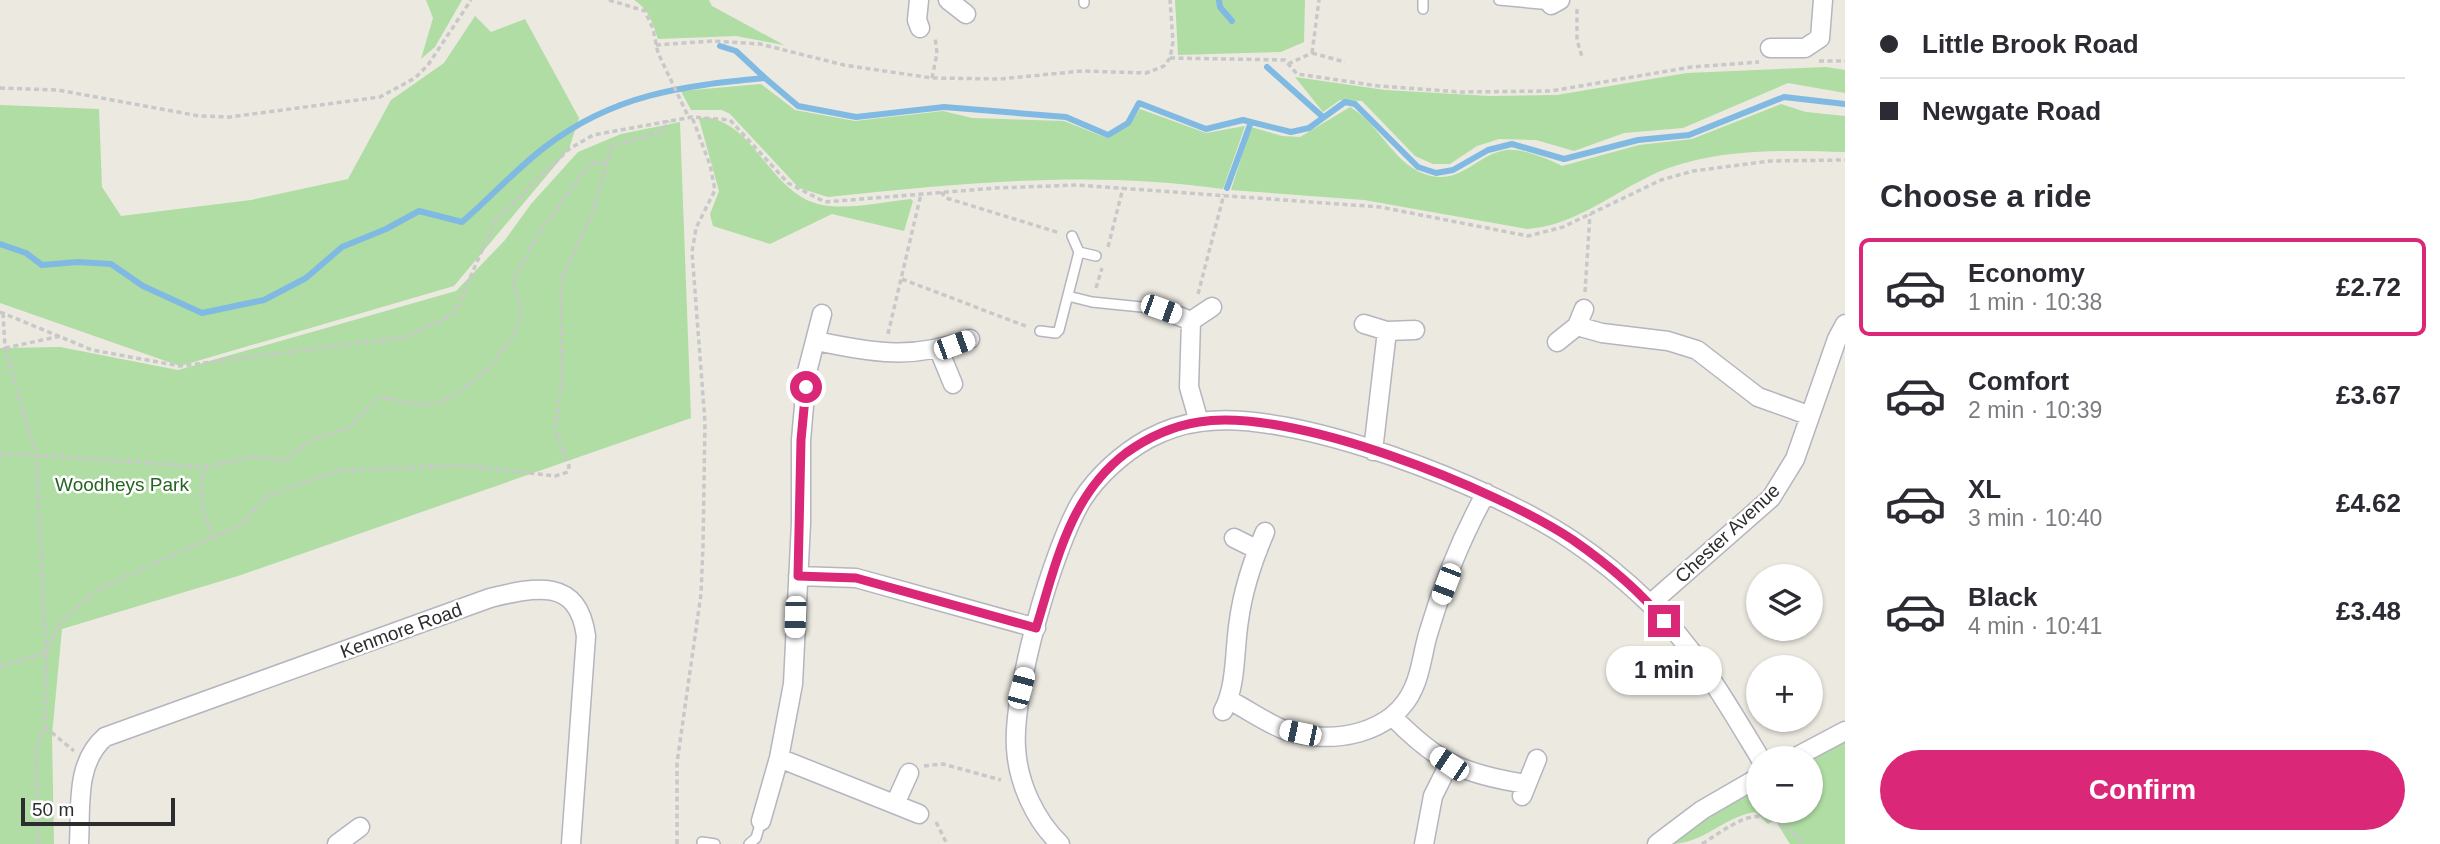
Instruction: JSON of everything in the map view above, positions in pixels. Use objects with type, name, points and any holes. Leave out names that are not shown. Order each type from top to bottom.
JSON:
[{"type":"street","points":[[919,0],[917,10],[920,28]]},
{"type":"street","points":[[948,0],[965,14]]},
{"type":"street","points":[[1765,55],[1805,48],[1820,38],[1823,0]]},
{"type":"street","points":[[1191,321],[1212,307]]},
{"type":"street","points":[[1161,309],[1191,321]]},
{"type":"street","points":[[1557,342],[1577,326],[1584,309]]},
{"type":"street","points":[[761,821],[779,758],[793,684],[801,440],[807,372],[822,314]]},
{"type":"street","points":[[1191,321],[1189,387],[1199,422]]},
{"type":"street","points":[[1364,324],[1387,331],[1415,330]]},
{"type":"street","name":"Chester Avenue","points":[[1650,604],[1771,498],[1795,459],[1808,415],[1845,324]]},
{"type":"street","points":[[1577,326],[1602,333],[1668,341],[1697,350],[1758,397],[1808,415]]},
{"type":"street","points":[[1373,451],[1387,331]]},
{"type":"street","points":[[816,341],[883,352],[916,354],[939,350],[970,339]]},
{"type":"street","points":[[939,350],[953,384]]},
{"type":"street","points":[[1060,844],[1044,829],[1021,776],[1016,725],[1021,688],[1036,628],[1063,540],[1083,499],[1105,472],[1149,439],[1199,422],[1263,424],[1308,431],[1373,451],[1486,493],[1572,540],[1650,604],[1707,672],[1753,746]]},
{"type":"street","points":[[1265,532],[1239,617],[1226,706],[1286,730],[1314,736],[1346,736],[1373,729],[1393,717],[1414,688],[1433,620],[1470,522],[1486,493]]},
{"type":"street","points":[[1234,538],[1258,550]]},
{"type":"street","points":[[798,576],[856,578],[1036,628]]},
{"type":"street","name":"Kenmore Road","points":[[87,761],[93,747],[105,737],[127,727],[490,598],[524,590],[547,589],[564,594],[577,604],[584,617],[586,636],[571,844]]},
{"type":"street","points":[[1393,717],[1414,738],[1449,764],[1524,790],[1537,759]]},
{"type":"street","points":[[1816,746],[1845,730]]},
{"type":"street","points":[[779,758],[919,814]]},
{"type":"street","points":[[79,844],[82,775],[87,761]]},
{"type":"street","points":[[1424,844],[1433,796],[1449,764]]},
{"type":"street","points":[[895,804],[909,774]]},
{"type":"street","points":[[1657,844],[1702,810],[1746,785]]},
{"type":"street","points":[[337,844],[360,827]]},
{"type":"lane","points":[[1499,0],[1556,3]]},
{"type":"lane","points":[[1040,331],[1056,333],[1059,330],[1079,252],[1072,236]]},
{"type":"lane","points":[[1079,252],[1096,256]]},
{"type":"lane","points":[[1068,296],[1092,302],[1161,309]]},
{"type":"lane","points":[[749,844],[756,838],[761,821]]},
{"type":"lane","points":[[702,842],[715,844]]},
{"type":"path","points":[[0,88],[58,90],[162,110],[220,117],[258,115],[380,97],[415,78],[428,65],[471,0]]},
{"type":"path","points":[[609,0],[629,2],[645,11],[662,62],[685,111],[691,117],[710,165],[715,190],[696,228],[692,252],[705,422],[703,546],[699,606],[677,763],[677,844]]},
{"type":"path","points":[[656,45],[713,41],[760,44],[844,65],[932,78],[973,80],[1082,71],[1146,73],[1164,66],[1170,58],[1173,41],[1170,0]]},
{"type":"path","points":[[1312,53],[1319,0]]},
{"type":"path","points":[[1578,1],[1576,32],[1582,57]]},
{"type":"path","points":[[1288,64],[1312,53],[1345,62]]},
{"type":"path","points":[[1170,58],[1285,60],[1297,74],[1379,86],[1461,92],[1551,91],[1765,55]]},
{"type":"path","points":[[1810,61],[1845,61]]},
{"type":"path","points":[[38,844],[36,751],[45,726],[46,653],[36,455],[5,348],[2,312],[92,350],[180,366],[406,337],[454,314],[495,221],[569,149],[593,135],[691,117],[730,120],[788,183],[814,198],[844,201],[941,192],[1077,185],[1380,207],[1528,236],[1546,233],[1661,180],[1693,170],[1770,161],[1845,160]]},
{"type":"path","points":[[46,653],[60,621],[100,589],[241,526],[267,496],[336,471],[461,465],[555,476],[568,472],[569,466],[555,431],[562,380],[561,280],[593,211],[612,146],[663,131],[669,121]]},
{"type":"path","points":[[0,455],[36,455],[205,467],[255,456],[283,461],[316,438],[348,428],[380,397],[430,405],[466,388],[495,360],[518,325],[521,301],[512,283],[536,238],[590,163],[608,163]]},
{"type":"path","points":[[941,192],[946,198],[1072,236]]},
{"type":"path","points":[[883,352],[921,194]]},
{"type":"path","points":[[1191,321],[1224,194]]},
{"type":"path","points":[[1584,309],[1590,214]]},
{"type":"path","points":[[902,279],[1040,331]]},
{"type":"path","points":[[5,348],[62,336]]},
{"type":"path","points":[[205,467],[199,490],[203,516],[214,540]]},
{"type":"path","points":[[0,666],[46,653]]},
{"type":"path","points":[[45,726],[87,761]]},
{"type":"path","points":[[909,774],[925,766],[943,764],[1002,780],[1021,776]]},
{"type":"path","points":[[1702,844],[1738,821],[1761,816],[1777,819],[1805,844]]},
{"type":"green space","points":[[426,0],[462,0],[435,47],[421,59],[433,18]]},
{"type":"green space","points":[[634,0],[709,0],[712,6],[784,45],[736,36],[658,39],[647,12]]},
{"type":"green space","points":[[1175,0],[1305,0],[1304,42],[1281,52],[1178,55]]},
{"type":"green space","points":[[475,16],[491,32],[525,19],[579,118],[569,149],[454,286],[180,366],[0,303],[0,105],[99,109],[102,187],[121,216],[251,200],[348,179],[391,100],[444,63]]},
{"type":"green space","points":[[1826,67],[1845,70],[1845,93],[1788,83],[1683,128],[1624,133],[1574,151],[1536,140],[1499,139],[1477,146],[1450,164],[1433,164],[1415,156],[1362,101],[1340,100],[1323,112],[1295,77],[1385,90],[1489,96],[1557,95],[1687,73]]},
{"type":"green space","points":[[761,84],[795,110],[855,121],[943,111],[972,118],[1064,121],[1107,138],[1130,124],[1140,109],[1206,133],[1245,126],[1223,189],[1173,183],[1074,179],[977,183],[828,197],[799,188],[730,114],[722,110],[691,110],[681,91]]},
{"type":"green space","points":[[1781,104],[1806,112],[1845,116],[1845,152],[1773,151],[1700,159],[1654,174],[1593,208],[1544,227],[1527,229],[1364,200],[1231,190],[1251,127],[1282,136],[1300,137],[1350,107],[1370,124],[1407,164],[1431,176],[1442,177],[1461,172],[1506,150],[1527,152],[1562,166],[1639,145],[1692,139]]},
{"type":"green space","points":[[705,117],[722,122],[737,131],[787,186],[801,197],[818,204],[852,206],[911,199],[913,201],[904,231],[832,214],[770,244],[713,226],[710,214],[719,191],[699,119]]},
{"type":"green space","name":"Woodheys Park","points":[[680,122],[691,418],[238,576],[62,629],[52,735],[54,844],[0,844],[0,348],[60,347],[178,370],[456,291],[505,240],[531,204],[578,152],[621,134]]},
{"type":"green space","points":[[1845,740],[1845,844],[1790,844],[1777,823],[1823,823],[1823,752]]},
{"type":"green space","points":[[1746,793],[1746,814],[1693,840],[1670,844]]},
{"type":"waterway","points":[[1219,0],[1220,7],[1232,21]]},
{"type":"waterway","points":[[720,46],[736,51],[765,78]]},
{"type":"waterway","points":[[1267,67],[1323,117]]},
{"type":"waterway","points":[[0,244],[26,253],[42,265],[77,262],[111,264],[143,286],[202,313],[264,300],[306,278],[342,247],[386,229],[419,211],[462,222],[545,147],[597,115],[623,104],[677,89],[765,78],[798,106],[856,117],[944,107],[1066,117],[1108,135],[1128,123],[1139,103],[1206,129],[1243,120],[1291,132],[1309,128],[1345,102],[1355,104],[1418,167],[1436,173],[1453,170],[1488,150],[1512,144],[1564,159],[1638,140],[1689,135],[1784,97],[1845,104]]},
{"type":"waterway","points":[[1227,188],[1251,122]]},
{"type":"route","points":[[806,387],[801,440],[798,576],[856,578],[1036,628],[1063,540],[1083,499],[1105,472],[1149,439],[1199,422],[1217,421],[1308,431],[1373,451],[1486,493],[1572,540],[1650,604],[1664,621]]}]
